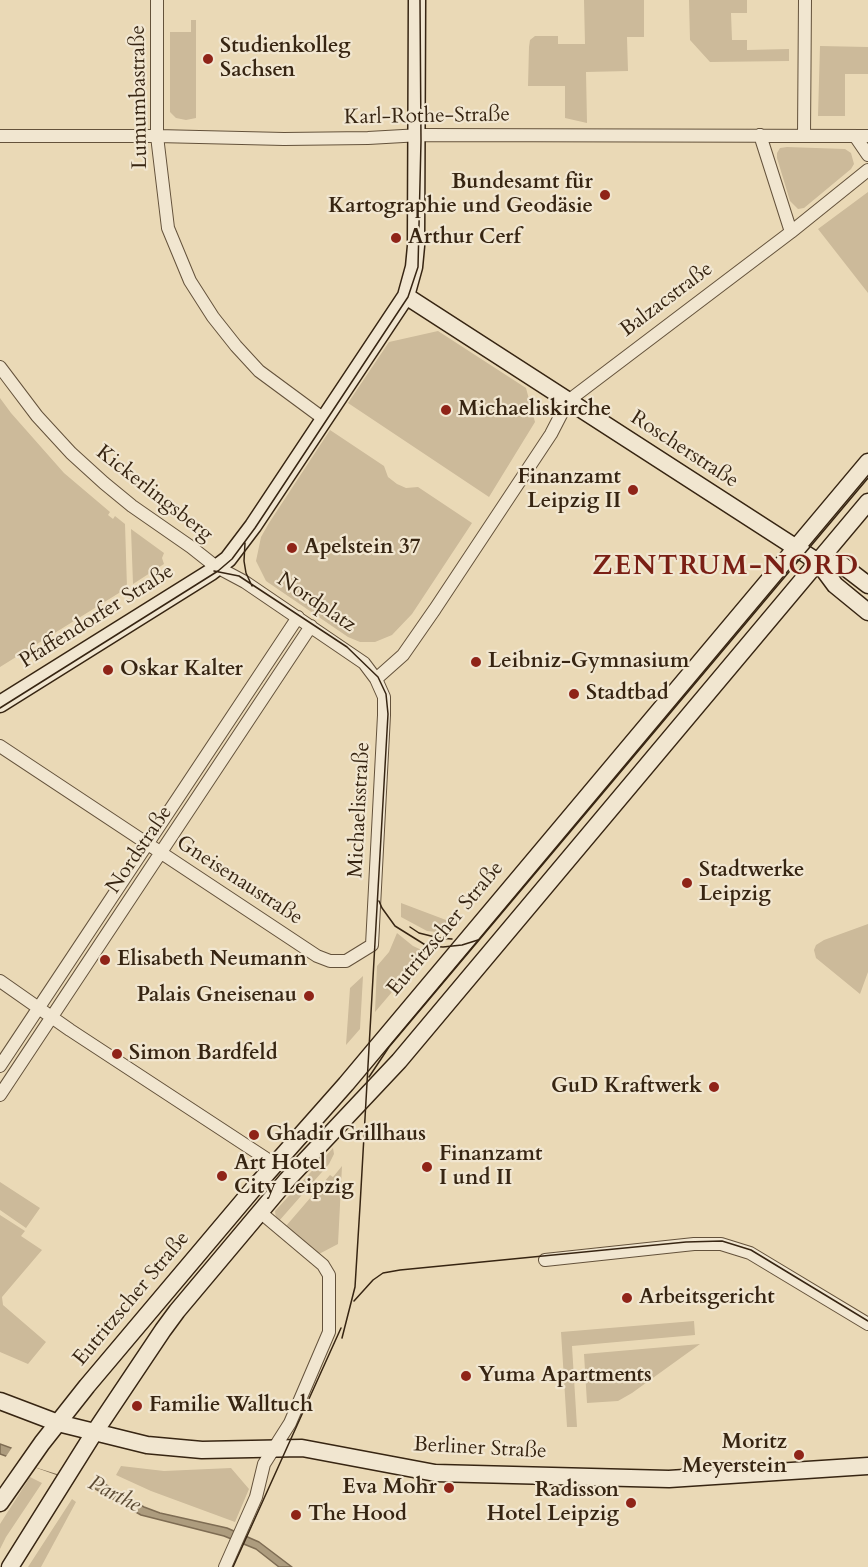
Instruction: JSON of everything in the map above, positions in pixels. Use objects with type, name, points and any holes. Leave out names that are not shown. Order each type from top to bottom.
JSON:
[{"type":"main road","points":[[217,567],[237,549],[406,296],[414,267],[418,135],[417,0]]},
{"type":"main road","name":"Roscherstraße","points":[[406,296],[818,562],[835,585],[868,612]]},
{"type":"main road","name":"Eutritzscher Straße","points":[[0,1503],[58,1423],[868,462]]},
{"type":"main road","name":"Eutritzscher Straße","points":[[9,1567],[163,1330],[287,1180],[399,1061],[868,502]]},
{"type":"main road","name":"Roscherstraße","points":[[818,562],[842,565],[868,585]]},
{"type":"main road","name":"Pfaffendorfer Straße","points":[[0,704],[217,567]]},
{"type":"main road","name":"Berliner Straße","points":[[0,1401],[94,1434],[147,1445],[180,1449],[274,1447],[311,1449],[435,1473],[669,1479],[868,1466]]},
{"type":"street","name":"Lumumbastraße","points":[[157,0],[156,136],[168,228],[190,281],[213,317],[236,346],[259,371],[324,419]]},
{"type":"street","points":[[804,135],[805,0]]},
{"type":"street","name":"Karl-Rothe-Straße","points":[[0,136],[296,139],[418,135],[862,136]]},
{"type":"street","points":[[760,135],[790,232]]},
{"type":"street","points":[[862,136],[868,155]]},
{"type":"street","name":"Balzacstraße","points":[[568,401],[868,171]]},
{"type":"street","name":"Kickerlingsberg","points":[[0,367],[37,416],[71,453],[132,506],[217,567]]},
{"type":"street","points":[[376,679],[403,655],[553,430],[568,401]]},
{"type":"street","name":"Nordplatz","points":[[217,567],[245,582],[364,663],[376,679]]},
{"type":"street","name":"Nordstraße","points":[[0,1066],[298,617]]},
{"type":"street","name":"Nordstraße","points":[[0,1095],[311,626]]},
{"type":"street","name":"Michaelisstraße","points":[[372,945],[384,715],[384,697],[376,679]]},
{"type":"street","name":"Gneisenaustraße","points":[[0,746],[318,956],[330,960],[346,961],[372,945]]},
{"type":"street","points":[[0,981],[276,1165]]},
{"type":"street","points":[[227,1563],[256,1497],[261,1472],[290,1423],[329,1332],[329,1275],[323,1265],[260,1212]]},
{"type":"street","points":[[545,1260],[694,1244],[721,1244],[750,1253],[868,1324]]},
{"type":"shaded area","points":[[584,0],[644,0],[644,37],[627,37],[628,71],[586,72],[587,123],[565,118],[565,86],[528,86],[529,47],[530,40],[535,36],[558,36],[558,44],[585,44]]},
{"type":"shaded area","points":[[689,0],[747,0],[747,13],[731,13],[732,40],[747,40],[747,50],[789,49],[789,61],[710,62],[690,40]]},
{"type":"shaded area","points":[[191,20],[196,20],[196,118],[186,120],[176,118],[170,112],[170,32],[191,32]]},
{"type":"shaded area","points":[[820,46],[868,47],[868,74],[845,74],[845,116],[818,116]]},
{"type":"shaded area","points":[[780,148],[845,149],[851,153],[854,164],[804,208],[798,209],[790,201],[777,158]]},
{"type":"shaded area","points":[[868,192],[868,293],[818,229]]},
{"type":"shaded area","points":[[438,331],[526,388],[535,422],[489,497],[348,403],[389,342]]},
{"type":"shaded area","points":[[0,398],[64,473],[110,512],[108,515],[113,519],[115,516],[125,524],[127,588],[0,667]]},
{"type":"shaded area","points":[[330,430],[384,466],[388,477],[397,484],[406,488],[418,487],[472,523],[412,614],[392,635],[375,642],[360,642],[348,637],[266,581],[256,561],[261,537]]},
{"type":"shaded area","points":[[131,529],[164,553],[162,558],[164,564],[133,584]]},
{"type":"shaded area","points":[[401,903],[454,923],[445,933],[427,931],[401,917]]},
{"type":"shaded area","points":[[868,924],[868,972],[860,994],[816,958],[814,950],[816,945],[824,940]]},
{"type":"shaded area","points":[[397,933],[413,946],[426,952],[375,1012],[377,966],[389,952]]},
{"type":"shaded area","points":[[363,976],[360,1029],[346,1045],[350,988]]},
{"type":"shaded area","points":[[333,1148],[334,1154],[329,1164],[279,1221],[276,1219],[275,1211]]},
{"type":"shaded area","points":[[342,1166],[338,1244],[319,1254],[286,1226],[330,1175],[333,1177]]},
{"type":"shaded area","points":[[0,1182],[40,1208],[26,1228],[0,1210]]},
{"type":"shaded area","points":[[0,1215],[25,1231],[21,1236],[42,1250],[2,1297],[3,1305],[46,1342],[28,1364],[0,1352]]},
{"type":"shaded area","points":[[694,1321],[695,1335],[572,1346],[577,1427],[567,1427],[561,1332]]},
{"type":"shaded area","points":[[700,1344],[618,1401],[587,1403],[584,1354]]},
{"type":"shaded area","points":[[121,1466],[164,1471],[231,1468],[249,1489],[235,1522],[151,1491],[116,1475]]},
{"type":"shaded area","points":[[30,1477],[42,1483],[0,1549],[0,1524]]},
{"type":"shaded area","points":[[72,1499],[76,1502],[41,1567],[28,1567]]},
{"type":"water","name":"Parthe","points":[[0,1444],[96,1479],[144,1507],[160,1513],[227,1528],[259,1542],[292,1567],[279,1567],[256,1549],[224,1536],[141,1515],[92,1487],[0,1454]]},
{"type":"pier","points":[[13,1446],[66,1462],[101,1479],[93,1491],[60,1475],[5,1458]]},
{"type":"tram line","points":[[0,708],[218,571],[232,559],[255,528],[408,297],[418,267],[421,141],[420,0]]},
{"type":"tram line","points":[[369,1077],[389,1047],[868,478]]},
{"type":"tram line","points":[[245,543],[244,561],[252,586]]},
{"type":"tram line","points":[[214,571],[239,576],[347,647],[378,677],[386,694],[388,714],[355,1287],[342,1338]]},
{"type":"tram line","points":[[379,901],[395,926],[427,946],[462,945],[478,940]]},
{"type":"tram line","points":[[410,927],[419,933],[452,939]]},
{"type":"tram line","points":[[354,1301],[373,1280],[383,1273],[400,1270],[686,1242],[722,1241],[751,1250],[868,1321]]},
{"type":"tram line","points":[[233,1567],[341,1328]]},
{"type":"place","name":"Studienkolleg Sachsen","points":[[208,59]]},
{"type":"place","name":"Bundesamt für Kartographie und Geodäsie","points":[[605,195]]},
{"type":"place","name":"Arthur Cerf","points":[[396,238]]},
{"type":"place","name":"Michaeliskirche","points":[[446,410]]},
{"type":"place","name":"Finanzamt Leipzig II","points":[[633,490]]},
{"type":"place","name":"Apelstein 37","points":[[292,548]]},
{"type":"place","name":"Leibniz-Gymnasium","points":[[476,662]]},
{"type":"place","name":"Oskar Kalter","points":[[108,670]]},
{"type":"place","name":"Stadtbad","points":[[574,694]]},
{"type":"place","name":"Stadtwerke Leipzig","points":[[687,883]]},
{"type":"place","name":"Elisabeth Neumann","points":[[105,960]]},
{"type":"place","name":"Palais Gneisenau","points":[[309,996]]},
{"type":"place","name":"Simon Bardfeld","points":[[117,1054]]},
{"type":"place","name":"GuD Kraftwerk","points":[[714,1087]]},
{"type":"place","name":"Ghadir Grillhaus","points":[[254,1135]]},
{"type":"place","name":"Finanzamt I und II","points":[[427,1167]]},
{"type":"place","name":"Art Hotel City Leipzig","points":[[222,1176]]},
{"type":"place","name":"Arbeitsgericht","points":[[627,1298]]},
{"type":"place","name":"Yuma Apartments","points":[[466,1376]]},
{"type":"place","name":"Familie Walltuch","points":[[137,1406]]},
{"type":"place","name":"Moritz Meyerstein","points":[[799,1455]]},
{"type":"place","name":"Eva Mohr","points":[[449,1488]]},
{"type":"place","name":"Radisson Hotel Leipzig","points":[[631,1503]]},
{"type":"place","name":"The Hood","points":[[296,1515]]},
{"type":"district","name":"ZENTRUM-NORD","points":[[726,568]]}]
